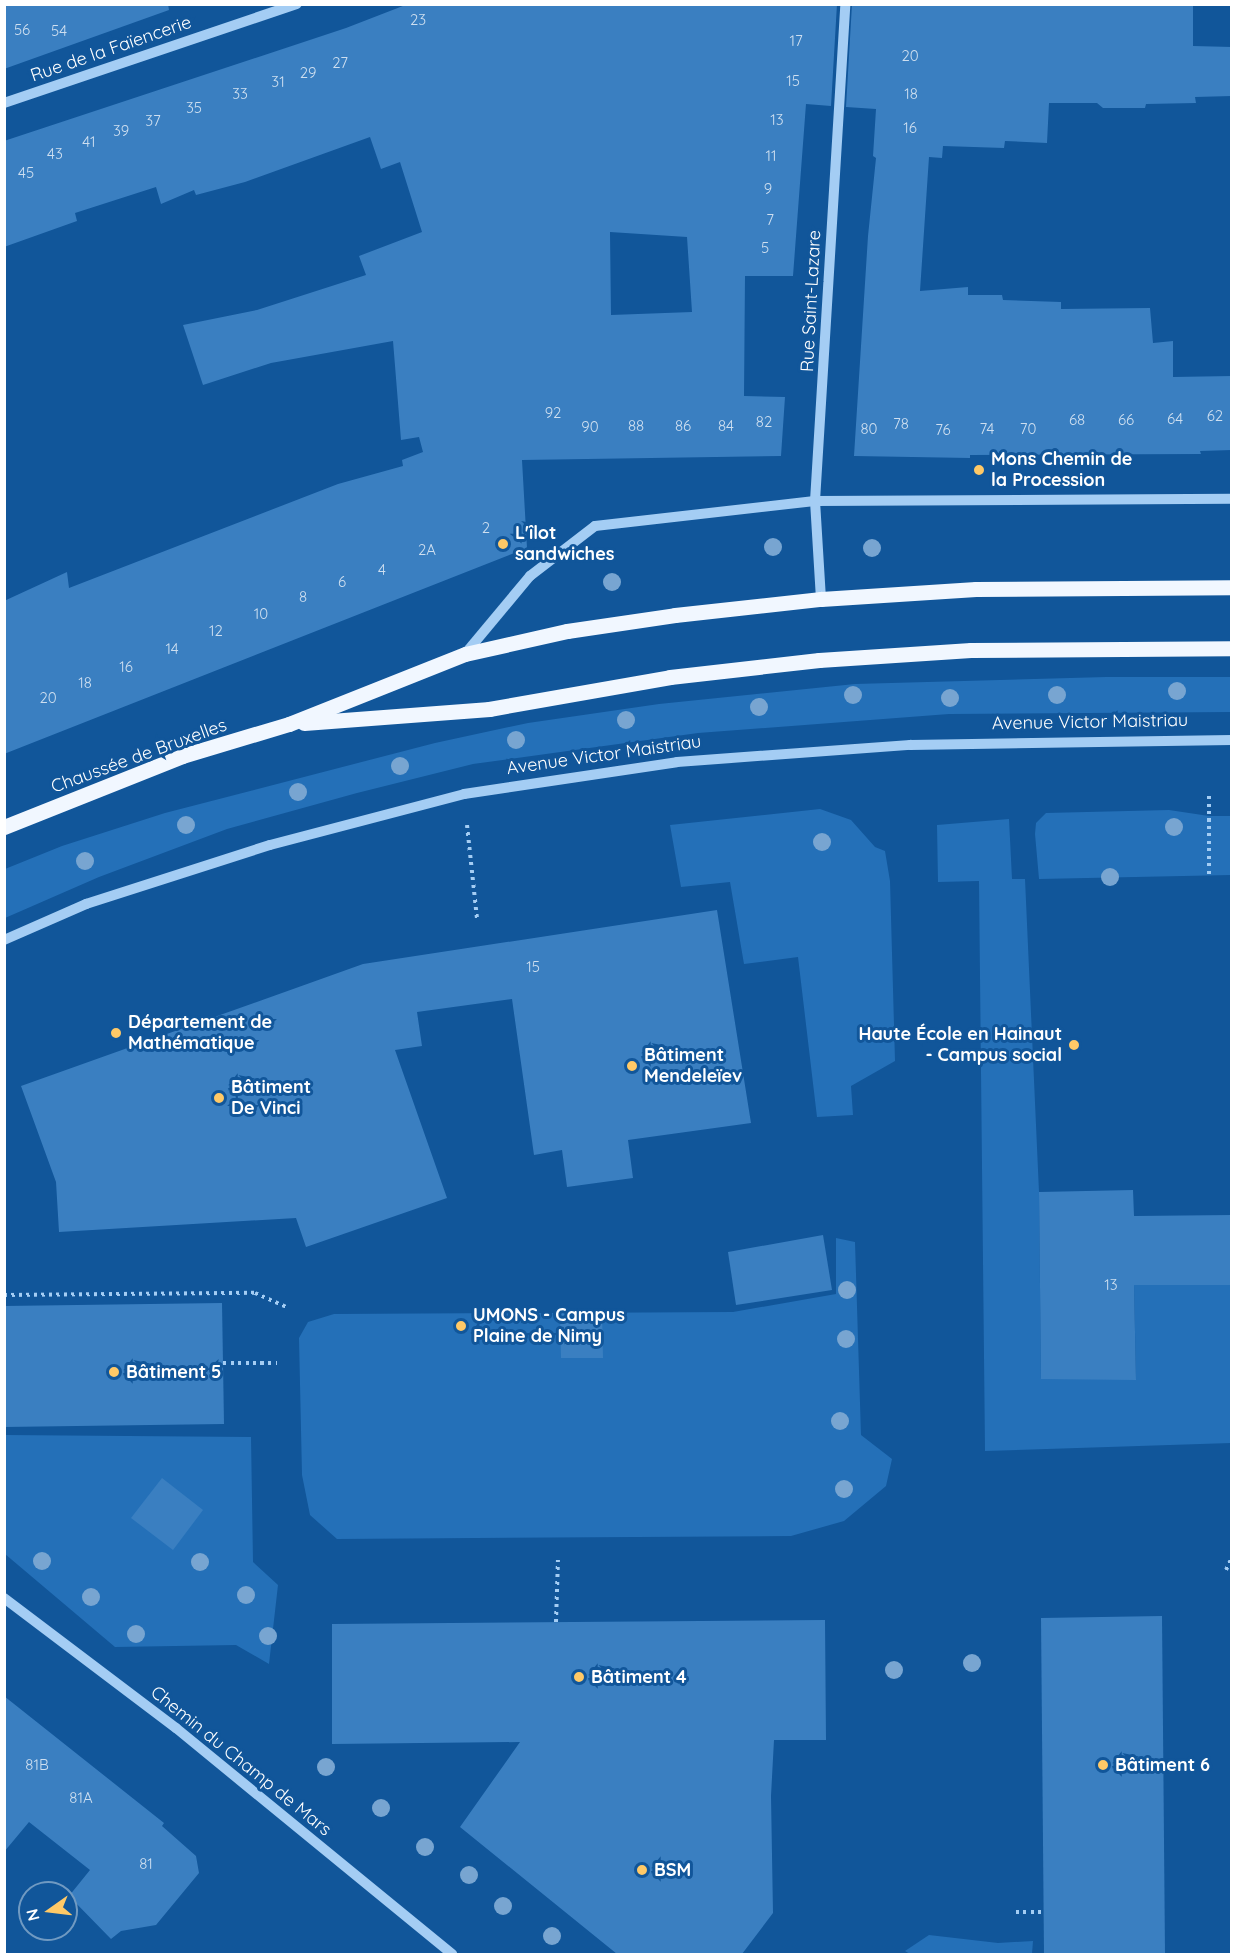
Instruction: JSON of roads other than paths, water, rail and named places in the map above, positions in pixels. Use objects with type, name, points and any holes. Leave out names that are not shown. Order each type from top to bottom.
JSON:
[{"type":"main road","points":[[289,724],[465,654],[567,631],[675,615],[821,599],[976,589],[1232,587]]},
{"type":"main road","points":[[289,724],[489,709],[670,677],[819,660],[970,650],[1232,648]]},
{"type":"main road","name":"Chaussée de Bruxelles","points":[[4,827],[182,756],[289,724]]},
{"type":"street","name":"Rue de la Faïencerie","points":[[4,103],[297,4]]},
{"type":"street","name":"Rue Saint-Lazare","points":[[821,599],[815,501],[845,4]]},
{"type":"street","points":[[465,654],[530,576],[595,526],[815,501],[1232,499]]},
{"type":"street","name":"Avenue Victor Maistriau","points":[[4,940],[86,904],[270,845],[464,794],[677,762],[910,745],[1232,740]]},
{"type":"street","name":"Chemin du Champ de Mars","points":[[4,1598],[176,1728],[452,1954]]},
{"type":"place","name":"Mons Chemin de la Procession","points":[[979,470]]},
{"type":"place","name":"L'îlot sandwiches","points":[[503,544]]},
{"type":"place","name":"Département de Mathématique","points":[[116,1033]]},
{"type":"place","name":"Haute École en Hainaut - Campus social","points":[[1074,1045]]},
{"type":"place","name":"Bâtiment Mendeleïev","points":[[632,1066]]},
{"type":"place","name":"Bâtiment De Vinci","points":[[219,1098]]},
{"type":"place","name":"UMONS - Campus Plaine de Nimy","points":[[461,1326]]},
{"type":"place","name":"Bâtiment 5","points":[[114,1372]]},
{"type":"place","name":"Bâtiment 4","points":[[579,1677]]},
{"type":"place","name":"Bâtiment 6","points":[[1103,1765]]},
{"type":"place","name":"BSM","points":[[642,1870]]}]
